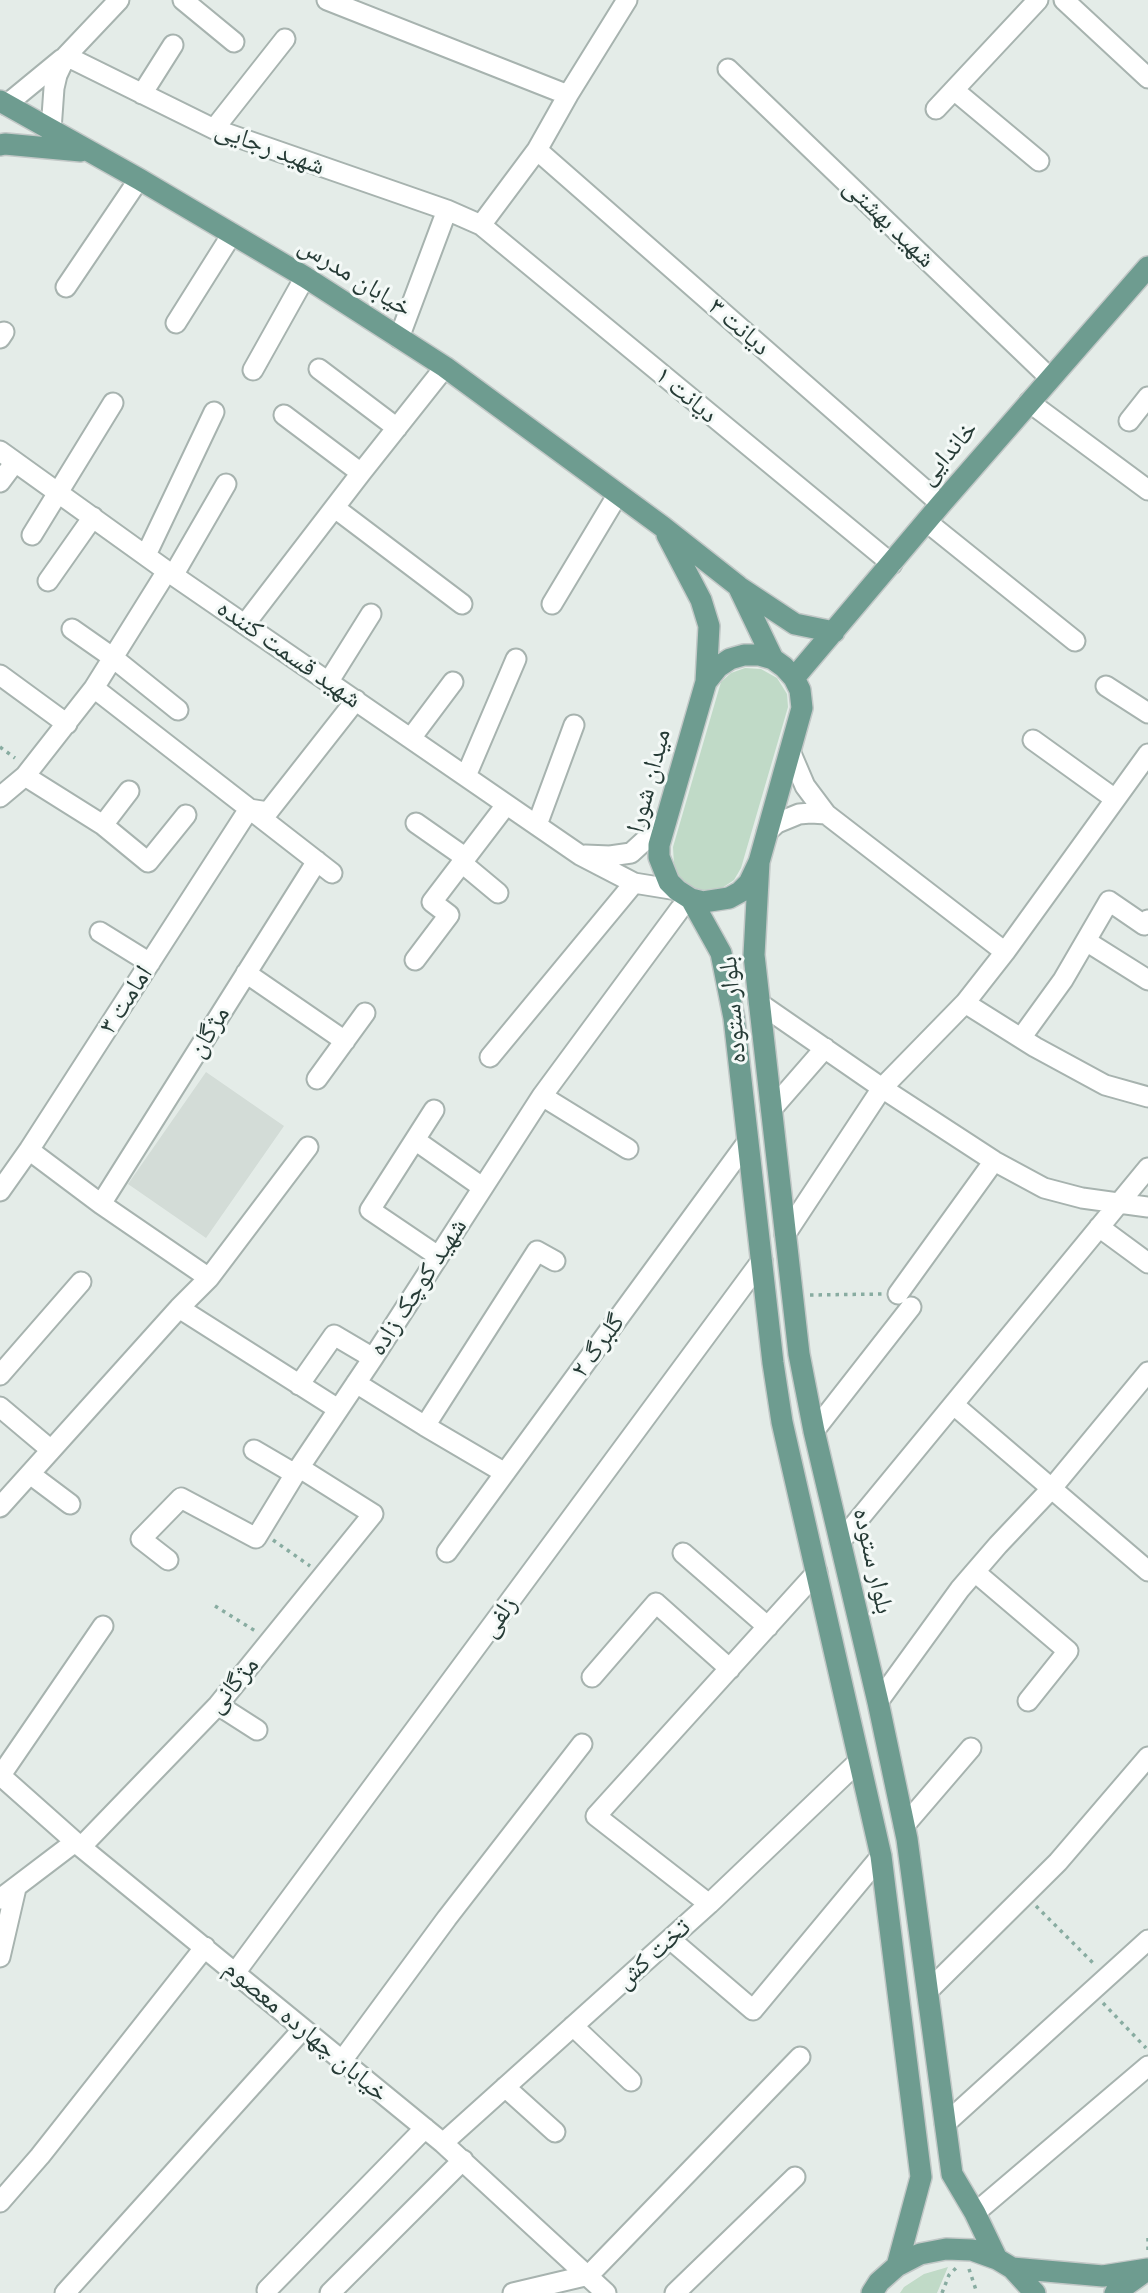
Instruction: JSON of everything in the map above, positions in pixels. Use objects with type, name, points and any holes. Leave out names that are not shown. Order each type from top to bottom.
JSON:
[{"type":"main road","name":"خیابان مدرس","points":[[2,106],[139,179],[305,277],[446,367],[663,527],[738,586],[795,624],[834,632]]},
{"type":"main road","points":[[0,145],[60,148],[92,153]]},
{"type":"main road","name":"خاندایی","points":[[794,678],[941,504],[1148,267]]},
{"type":"main road","name":"میدان شورا","points":[[663,527],[701,600],[709,626],[706,682],[659,845],[659,858],[668,882],[684,895]]},
{"type":"main road","points":[[738,586],[773,659]]},
{"type":"main road","points":[[684,895],[704,902],[729,898],[749,883],[759,862],[802,708],[800,690],[794,678],[785,667],[773,659],[759,655],[730,659],[718,667],[706,682]]},
{"type":"main road","name":"بلوار ستوده","points":[[759,862],[754,955],[799,1354],[904,1826],[952,2174],[1005,2263]]},
{"type":"main road","name":"بلوار ستوده","points":[[684,895],[721,953],[734,1018],[782,1422],[881,1856],[920,2177],[897,2266]]},
{"type":"main road","points":[[872,2293],[879,2282],[897,2266],[920,2254],[946,2249],[972,2250],[1005,2263],[1103,2276],[1148,2269]]},
{"type":"main road","points":[[1005,2263],[1035,2293]]},
{"type":"main road","points":[[1115,2293],[1148,2269]]},
{"type":"street","points":[[2,106],[66,56],[118,0]]},
{"type":"street","points":[[183,0],[234,42]]},
{"type":"street","points":[[327,0],[568,95]]},
{"type":"street","points":[[481,225],[537,150],[627,0]]},
{"type":"street","points":[[936,109],[1038,0]]},
{"type":"street","points":[[1064,0],[1148,78]]},
{"type":"street","points":[[214,129],[285,39]]},
{"type":"street","points":[[142,94],[173,45]]},
{"type":"street","points":[[51,130],[54,88],[66,56]]},
{"type":"street","name":"شهید رجایی","points":[[66,56],[214,129],[447,210],[481,225]]},
{"type":"street","name":"شهید بهشتی","points":[[728,69],[1050,378]]},
{"type":"street","points":[[954,90],[1040,161]]},
{"type":"street","name":"دیانت ۳","points":[[537,150],[941,504]]},
{"type":"street","points":[[66,287],[139,179]]},
{"type":"street","points":[[399,338],[447,210]]},
{"type":"street","name":"دیانت ۱","points":[[481,225],[892,564]]},
{"type":"street","points":[[176,323],[232,234]]},
{"type":"street","points":[[253,370],[305,277]]},
{"type":"street","points":[[245,624],[360,473],[446,367]]},
{"type":"street","points":[[319,369],[397,428]]},
{"type":"street","points":[[1129,421],[1148,397]]},
{"type":"street","points":[[1029,402],[1148,490]]},
{"type":"street","points":[[32,535],[113,403]]},
{"type":"street","points":[[146,555],[214,412]]},
{"type":"street","points":[[284,415],[360,473]]},
{"type":"street","points":[[0,482],[8,456]]},
{"type":"street","name":"شهید قسمت کننده","points":[[8,456],[170,573],[580,855],[634,883],[684,895]]},
{"type":"street","points":[[0,797],[24,776],[94,688],[226,484]]},
{"type":"street","points":[[552,604],[618,494]]},
{"type":"street","points":[[335,508],[462,604]]},
{"type":"street","points":[[48,581],[93,517]]},
{"type":"street","points":[[927,522],[1075,641]]},
{"type":"street","points":[[328,681],[371,614]]},
{"type":"street","points":[[72,629],[178,709]]},
{"type":"street","points":[[466,776],[516,659]]},
{"type":"street","points":[[0,675],[67,724]]},
{"type":"street","points":[[411,738],[453,682]]},
{"type":"street","points":[[1106,686],[1148,713]]},
{"type":"street","points":[[94,688],[249,809],[268,812],[356,700]]},
{"type":"street","points":[[537,825],[574,724]]},
{"type":"street","points":[[1033,740],[1115,799]]},
{"type":"street","points":[[790,751],[804,786],[826,814],[1005,952]]},
{"type":"street","points":[[785,1235],[882,1088],[965,1003],[1148,754]]},
{"type":"street","points":[[24,776],[103,825],[148,862],[186,816]]},
{"type":"street","points":[[103,825],[129,791]]},
{"type":"street","points":[[415,960],[449,915],[432,902],[506,805]]},
{"type":"street","name":"مژگان","points":[[101,1204],[246,974],[325,867],[249,809]]},
{"type":"street","name":"امامت ۳","points":[[0,1191],[249,809]]},
{"type":"street","points":[[767,832],[777,823],[793,816],[826,814]]},
{"type":"street","points":[[580,855],[610,856],[631,853],[666,821]]},
{"type":"street","points":[[416,823],[498,892]]},
{"type":"street","points":[[490,1057],[634,883]]},
{"type":"street","name":"شهید کوچک زاده","points":[[260,1530],[542,1096],[680,909],[684,895]]},
{"type":"street","points":[[1021,1038],[1063,980],[1109,901],[1144,925],[1148,920]]},
{"type":"street","points":[[100,932],[150,963]]},
{"type":"street","points":[[1086,941],[1148,980]]},
{"type":"street","points":[[246,974],[345,1041]]},
{"type":"street","points":[[759,1003],[994,1161],[1044,1188],[1062,1195],[1148,1206]]},
{"type":"street","points":[[965,1003],[1105,1085],[1148,1097]]},
{"type":"street","points":[[317,1079],[365,1013]]},
{"type":"street","points":[[771,1110],[825,1048]]},
{"type":"street","points":[[542,1096],[628,1149]]},
{"type":"street","points":[[434,1110],[370,1210],[438,1256]]},
{"type":"street","points":[[415,1140],[482,1187]]},
{"type":"street","name":"گلبرگ ۲","points":[[447,1552],[748,1141]]},
{"type":"street","points":[[0,1507],[179,1307],[209,1279],[308,1147]]},
{"type":"street","points":[[29,1150],[209,1279]]},
{"type":"street","points":[[814,1431],[905,1301],[994,1161]]},
{"type":"street","points":[[840,1542],[1148,1168]]},
{"type":"street","points":[[1099,1227],[1148,1263]]},
{"type":"street","points":[[425,1426],[537,1251],[555,1261]]},
{"type":"street","name":"زلفی","points":[[235,1973],[762,1260]]},
{"type":"street","points":[[0,1375],[81,1282]]},
{"type":"street","points":[[179,1307],[338,1409]]},
{"type":"street","points":[[299,1385],[334,1335],[373,1358]]},
{"type":"street","points":[[878,1702],[975,1572],[1052,1488],[1148,1372]]},
{"type":"street","points":[[356,1382],[505,1473]]},
{"type":"street","points":[[954,1405],[1148,1571]]},
{"type":"street","points":[[0,1407],[51,1450]]},
{"type":"street","points":[[254,1450],[297,1471]]},
{"type":"street","name":"مژگانی","points":[[8,1893],[78,1844],[218,1705],[373,1514],[297,1471]]},
{"type":"street","points":[[30,1474],[70,1504]]},
{"type":"street","points":[[168,1560],[141,1539],[181,1497],[256,1538],[260,1530]]},
{"type":"street","points":[[683,1553],[768,1627]]},
{"type":"street","points":[[709,1905],[596,1816],[817,1572]]},
{"type":"street","points":[[975,1572],[1068,1651],[1028,1702]]},
{"type":"street","points":[[592,1677],[656,1603],[730,1670]]},
{"type":"street","points":[[0,1775],[103,1626]]},
{"type":"street","points":[[218,1705],[257,1730]]},
{"type":"street","points":[[341,2062],[447,1918],[582,1744]]},
{"type":"street","points":[[904,1826],[971,1748]]},
{"type":"street","points":[[928,1991],[1058,1861],[1148,1757]]},
{"type":"street","name":"تخت کش","points":[[443,2143],[709,1905],[859,1761]]},
{"type":"street","name":"خیابان چهارده معصوم","points":[[0,1775],[78,1844],[463,2160],[607,2293]]},
{"type":"street","points":[[670,1939],[752,2010],[881,1856]]},
{"type":"street","points":[[0,1957],[8,1893]]},
{"type":"street","points":[[945,2124],[1148,1940]]},
{"type":"street","points":[[0,2202],[205,1947]]},
{"type":"street","points":[[573,2026],[631,2081]]},
{"type":"street","points":[[65,2293],[302,2029]]},
{"type":"street","points":[[513,2293],[589,2275],[800,2057]]},
{"type":"street","points":[[975,2213],[1148,2066]]},
{"type":"street","points":[[505,2087],[555,2133]]},
{"type":"street","points":[[267,2290],[425,2128]]},
{"type":"street","points":[[330,2293],[463,2160]]},
{"type":"street","points":[[674,2293],[795,2176]]},
{"type":"path","points":[[792,1295],[905,1301]]},
{"type":"path","points":[[260,1530],[323,1575]]},
{"type":"path","points":[[215,1606],[271,1640]]},
{"type":"path","points":[[1025,1895],[1108,1977]]},
{"type":"path","points":[[1092,1991],[1148,2049]]},
{"type":"path","points":[[954,2263],[974,2264]]},
{"type":"path","points":[[942,2293],[949,2275],[962,2263]]},
{"type":"path","points":[[962,2263],[972,2274],[977,2293]]},
{"type":"shaded area","points":[[206,1072],[284,1126],[206,1238],[128,1184]]},
{"type":"green space","points":[[745,668],[761,669],[777,678],[787,694],[788,707],[741,868],[734,880],[719,890],[699,890],[687,885],[679,877],[674,865],[673,847],[721,682],[731,673]]},
{"type":"green space","points":[[948,2267],[937,2293],[900,2293],[904,2287],[924,2274]]}]
